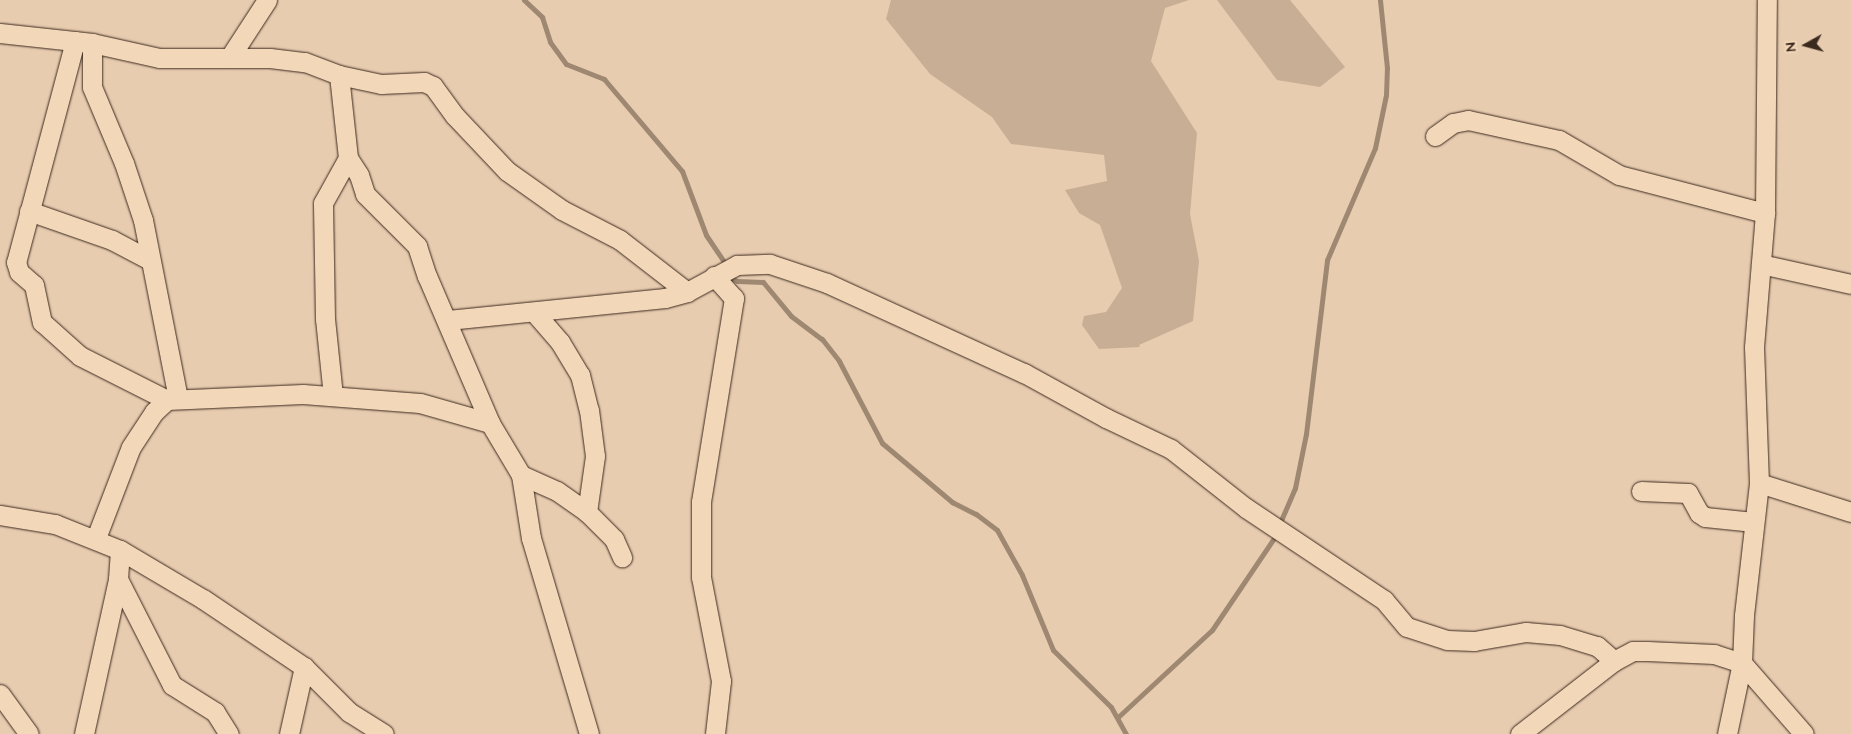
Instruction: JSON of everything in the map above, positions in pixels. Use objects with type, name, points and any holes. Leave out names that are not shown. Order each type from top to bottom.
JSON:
[{"type":"street","points":[[230,58],[267,0]]},
{"type":"street","points":[[1726,734],[1742,663],[1744,615],[1759,483],[1754,347],[1765,213],[1767,0]]},
{"type":"street","points":[[0,33],[84,42],[153,57],[230,58],[304,62],[339,75],[381,84],[424,82],[433,86],[455,116],[507,171],[562,210],[620,240],[687,292]]},
{"type":"street","points":[[84,42],[30,211],[16,262],[22,277],[34,285],[42,322],[89,363],[173,399],[302,394],[333,396],[420,403],[490,423]]},
{"type":"street","points":[[84,42],[92,87],[124,163],[142,220],[173,399]]},
{"type":"street","points":[[339,75],[348,158],[359,175],[366,194],[417,246],[435,296],[448,320],[490,423],[521,475],[531,538],[589,734]]},
{"type":"street","points":[[1434,136],[1453,123],[1468,120],[1559,140],[1624,177],[1765,213]]},
{"type":"street","points":[[333,396],[325,319],[323,203],[348,158]]},
{"type":"street","points":[[30,211],[112,240],[150,260]]},
{"type":"street","points":[[448,320],[665,298],[687,292],[714,276],[737,266],[770,264],[826,283],[1024,373],[1106,418],[1170,449],[1246,508],[1384,600],[1407,627],[1447,640],[1474,641],[1526,632],[1560,635],[1597,646],[1614,661]]},
{"type":"street","points":[[1761,264],[1851,284]]},
{"type":"street","points":[[714,276],[734,298],[700,502],[701,578],[721,681],[715,734]]},
{"type":"street","points":[[534,312],[560,342],[580,375],[589,410],[595,456],[587,512]]},
{"type":"street","points":[[96,538],[131,448],[154,412],[173,399]]},
{"type":"street","points":[[521,475],[557,492],[587,512],[614,539],[622,557]]},
{"type":"street","points":[[1759,483],[1851,512]]},
{"type":"street","points":[[1641,492],[1688,493],[1699,512],[1705,517],[1754,522]]},
{"type":"street","points":[[0,514],[55,524],[96,538],[120,550],[203,599],[304,667],[350,712],[384,734]]},
{"type":"street","points":[[84,734],[118,578],[120,550]]},
{"type":"street","points":[[118,578],[172,685],[215,712],[229,734]]},
{"type":"street","points":[[1520,734],[1614,661],[1633,651],[1714,654],[1742,663],[1804,734]]},
{"type":"street","points":[[289,734],[304,667]]},
{"type":"street","points":[[0,694],[29,734]]},
{"type":"shaded area","points":[[891,0],[1189,0],[1165,8],[1151,61],[1197,133],[1190,214],[1199,261],[1193,321],[1139,345],[1140,347],[1099,349],[1082,325],[1084,316],[1106,312],[1122,288],[1100,225],[1079,213],[1065,190],[1107,181],[1104,155],[1011,144],[992,117],[930,74],[886,19]]},
{"type":"shaded area","points":[[1217,0],[1290,0],[1345,67],[1320,87],[1277,80]]},
{"type":"waterway","points":[[524,0],[542,17],[550,42],[566,64],[604,79],[682,171],[706,235],[726,265]]},
{"type":"waterway","points":[[1279,525],[1295,488],[1306,434],[1327,260],[1375,148],[1386,95],[1387,68],[1380,0]]},
{"type":"waterway","points":[[728,276],[737,281],[763,282],[791,316],[822,339],[839,361],[882,443],[952,502],[976,514],[997,530],[1022,575],[1053,650],[1111,707],[1126,734]]},
{"type":"waterway","points":[[1118,717],[1212,630],[1274,538]]}]
